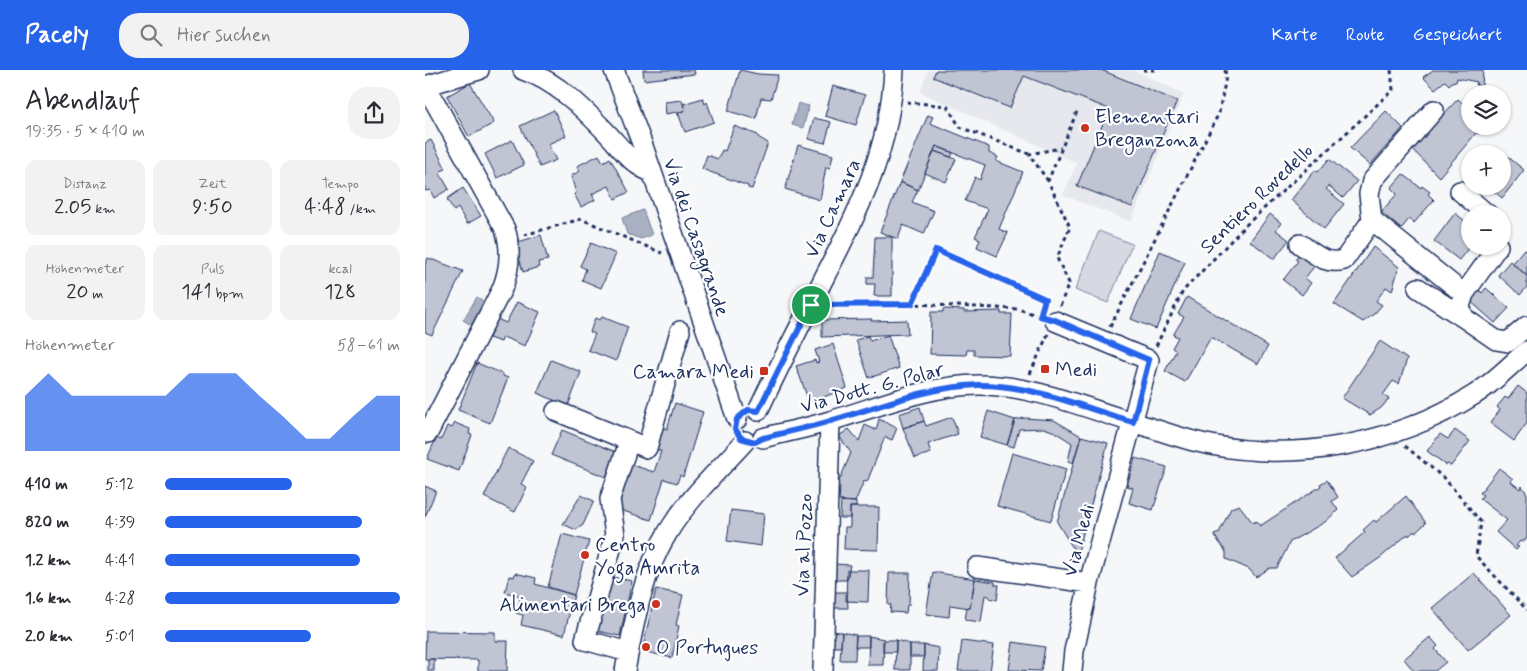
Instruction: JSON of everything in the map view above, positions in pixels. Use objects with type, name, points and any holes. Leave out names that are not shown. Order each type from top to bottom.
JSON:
[{"type":"street","points":[[428,433],[508,274],[509,240],[505,229],[425,86],[479,70]]},
{"type":"street","points":[[523,70],[541,76],[552,83],[605,130],[642,169],[652,172]]},
{"type":"street","name":"Via dei Casagrande","points":[[614,70],[652,172],[737,419]]},
{"type":"street","name":"Via Camara","points":[[758,411],[855,218],[877,166],[893,101],[894,70]]},
{"type":"street","points":[[1300,244],[1324,260],[1334,262],[1344,260],[1372,220],[1369,194],[1372,181],[1435,110]]},
{"type":"street","points":[[1466,195],[1477,205]]},
{"type":"street","points":[[1372,220],[1464,294]]},
{"type":"street","points":[[1464,318],[1461,306],[1464,294],[1491,255]]},
{"type":"street","points":[[1418,288],[1496,340],[1508,342],[1527,326]]},
{"type":"street","points":[[1050,319],[1149,360]]},
{"type":"street","points":[[556,411],[647,448],[680,331]]},
{"type":"street","name":"Via Dott. G. Polar","points":[[754,439],[830,421],[897,400],[943,389],[979,385],[1022,391],[1205,444],[1260,451],[1307,450],[1377,439],[1433,418],[1476,394],[1527,351]]},
{"type":"street","name":"Via Medi","points":[[1072,671],[1074,651],[1089,582],[1149,360]]},
{"type":"street","points":[[625,671],[642,589],[658,549],[680,514],[754,439],[767,423],[758,411],[748,410],[737,419],[735,429],[754,439]]},
{"type":"street","name":"Via al Pozzo","points":[[823,671],[830,421]]},
{"type":"street","points":[[628,652],[585,640],[615,535],[609,499],[629,442]]},
{"type":"street","points":[[977,567],[1089,582]]},
{"type":"path","points":[[1143,70],[1157,70]]},
{"type":"path","points":[[1103,341],[1219,113],[1226,77],[1225,70]]},
{"type":"path","name":"Sentiero Rovedello","points":[[1149,360],[1183,291],[1246,225],[1393,90],[1391,70]]},
{"type":"path","points":[[893,101],[947,106],[959,127],[1029,154],[1061,148]]},
{"type":"path","points":[[1048,181],[1078,109]]},
{"type":"path","points":[[1022,391],[1050,319],[1069,283],[1057,258],[1070,227],[1048,181],[1029,154]]},
{"type":"path","points":[[509,240],[581,220],[664,254]]},
{"type":"path","points":[[912,304],[936,250],[1045,299],[1050,319]]},
{"type":"path","points":[[811,305],[912,304],[1018,310],[1050,319]]},
{"type":"path","points":[[1391,434],[1445,480],[1481,522],[1476,556],[1527,610]]},
{"type":"shaded area","name":"Elementari Breganzona","points":[[928,70],[1133,70],[1184,94],[1131,222],[1063,195],[1077,163],[920,92]]},
{"type":"shaded area","points":[[1099,231],[1132,244],[1108,303],[1075,290]]},
{"type":"water","points":[[798,103],[809,106],[803,128],[792,125]]},
{"type":"water","points":[[643,210],[652,235],[641,239],[627,234],[622,218]]},
{"type":"water","points":[[477,297],[485,302],[471,325],[463,320]]},
{"type":"building","points":[[643,70],[694,70],[695,74],[644,80]]},
{"type":"building","points":[[740,70],[758,74],[778,75],[771,99],[761,98],[756,119],[728,111]]},
{"type":"building","points":[[936,70],[1101,70],[1177,101],[1132,207],[1077,186],[1109,109],[1024,76],[1010,108],[933,77]]},
{"type":"building","points":[[1433,70],[1483,70],[1482,85],[1476,85],[1477,82],[1457,78],[1456,82],[1453,81],[1449,85],[1445,81],[1435,89],[1423,77]]},
{"type":"building","points":[[470,83],[494,123],[469,137],[447,96]]},
{"type":"building","points":[[833,86],[865,95],[856,125],[825,116]]},
{"type":"building","points":[[703,98],[705,104],[707,102],[714,122],[685,132],[678,113],[685,110],[683,104]]},
{"type":"building","points":[[1458,99],[1461,102],[1461,135],[1474,135],[1466,145],[1461,145],[1461,151],[1439,177],[1412,149],[1429,130],[1427,128],[1434,120],[1436,122]]},
{"type":"building","points":[[682,100],[685,110],[678,113],[679,116],[676,112],[666,114],[665,102]]},
{"type":"building","points":[[554,110],[566,136],[548,144],[556,160],[540,167],[520,126]]},
{"type":"building","points":[[1386,111],[1403,128],[1370,165],[1350,148]]},
{"type":"building","points":[[928,115],[933,117],[930,123],[989,147],[989,153],[998,157],[996,161],[1023,172],[999,229],[1008,233],[997,256],[977,247],[980,239],[975,237],[988,209],[965,201],[975,177],[980,180],[985,165],[936,146],[918,190],[900,182]]},
{"type":"building","points":[[814,118],[831,122],[825,143],[808,139]]},
{"type":"building","points":[[734,126],[758,135],[758,137],[768,143],[752,189],[702,169],[707,155],[718,159],[722,150],[725,151]]},
{"type":"building","points":[[431,140],[446,169],[439,172],[449,189],[434,198],[430,190],[425,191],[425,143]]},
{"type":"building","points":[[512,140],[524,165],[497,178],[485,154]]},
{"type":"building","points":[[798,145],[833,155],[830,168],[826,167],[820,200],[785,189]]},
{"type":"building","points":[[936,146],[953,153],[951,157],[934,151]]},
{"type":"building","points":[[934,151],[956,159],[946,182],[925,173]]},
{"type":"building","points":[[599,155],[603,162],[610,158],[629,192],[615,199],[609,186],[592,194],[595,200],[581,207],[574,194],[576,193],[571,176],[580,171],[577,166]]},
{"type":"building","points":[[1329,159],[1357,181],[1343,198],[1329,186],[1326,189],[1344,204],[1324,229],[1291,200],[1315,170],[1318,172]]},
{"type":"building","points":[[1511,159],[1524,170],[1511,187]]},
{"type":"building","points":[[1403,174],[1421,188],[1422,186],[1430,192],[1428,194],[1434,200],[1414,223],[1409,219],[1401,229],[1381,212],[1397,194],[1391,188]]},
{"type":"building","points":[[900,182],[918,190],[912,202],[934,211],[924,234],[903,225],[898,239],[880,232]]},
{"type":"building","points":[[463,188],[481,216],[467,224],[458,208],[454,211],[447,199]]},
{"type":"building","points":[[1455,213],[1461,218],[1461,255],[1463,255],[1459,260],[1434,241]]},
{"type":"building","points":[[1270,214],[1281,223],[1276,230],[1289,240],[1274,259],[1250,241]]},
{"type":"building","points":[[541,235],[548,260],[538,262],[539,267],[523,272],[515,243]]},
{"type":"building","points":[[875,237],[892,237],[892,296],[874,296],[875,284],[867,284],[867,277],[873,277]]},
{"type":"building","points":[[591,243],[616,254],[601,288],[582,280],[586,269],[580,266]]},
{"type":"building","points":[[1373,247],[1399,267],[1392,291],[1386,287],[1376,301],[1382,305],[1363,322],[1334,304]]},
{"type":"building","points":[[1524,249],[1527,252],[1527,276],[1512,263]]},
{"type":"building","points":[[1160,251],[1185,262],[1156,329],[1131,319]]},
{"type":"building","points":[[1300,253],[1317,263],[1305,278],[1311,283],[1302,295],[1283,280],[1298,261],[1295,259]]},
{"type":"building","points":[[428,258],[463,271],[432,335],[425,332],[425,265]]},
{"type":"building","points":[[1510,261],[1527,276],[1527,287],[1520,295],[1498,275]]},
{"type":"building","points":[[1477,288],[1482,293],[1486,288],[1509,308],[1495,323],[1468,299]]},
{"type":"building","points":[[1187,297],[1268,346],[1258,364],[1211,337],[1185,382],[1165,371],[1176,351],[1172,348],[1178,337],[1173,335],[1184,317],[1178,314]]},
{"type":"building","points":[[517,302],[540,312],[525,346],[503,337],[501,342],[489,338],[497,319],[506,323]]},
{"type":"building","points":[[943,309],[964,310],[964,312],[1001,311],[1001,314],[1012,314],[1010,356],[974,355],[974,350],[967,350],[966,355],[930,354],[931,312],[943,312]]},
{"type":"building","points":[[602,317],[628,327],[616,361],[588,350],[595,334],[590,332],[595,318],[600,320]]},
{"type":"building","points":[[872,319],[871,321],[907,320],[908,334],[822,337],[822,320]]},
{"type":"building","points":[[888,335],[899,368],[869,378],[856,340],[868,336],[870,341]]},
{"type":"building","points":[[1380,341],[1407,359],[1399,384],[1393,381],[1383,395],[1389,399],[1381,408],[1370,415],[1342,398]]},
{"type":"building","points":[[833,344],[847,388],[811,402],[810,398],[808,399],[796,366],[815,360],[816,363],[819,362],[815,350]]},
{"type":"building","points":[[551,360],[581,372],[568,406],[537,393]]},
{"type":"building","points":[[477,363],[508,378],[490,423],[458,410]]},
{"type":"building","points":[[1518,386],[1527,393],[1527,423],[1514,441],[1490,423],[1500,410],[1497,407],[1505,397],[1508,399]]},
{"type":"building","points":[[675,403],[703,412],[683,477],[680,475],[677,483],[664,479],[651,520],[617,509],[632,465],[654,472],[661,451],[654,449],[661,427],[667,429]]},
{"type":"building","points":[[920,407],[924,421],[903,428],[899,414]]},
{"type":"building","points":[[988,411],[1015,420],[1007,445],[980,437]]},
{"type":"building","points":[[952,417],[958,434],[928,444],[931,453],[915,458],[903,428],[924,421],[926,426]]},
{"type":"building","points":[[1025,418],[1054,420],[1081,436],[1073,463],[1068,461],[1072,443],[1055,432],[1044,428],[1019,429],[1014,447],[1007,445],[1015,420]]},
{"type":"building","points":[[879,419],[897,428],[892,440],[885,437],[867,482],[864,481],[855,502],[839,501],[840,487],[837,486],[851,453],[839,436],[849,429],[859,441],[865,425],[876,430]]},
{"type":"building","points":[[455,423],[470,429],[469,434],[472,435],[459,471],[427,459],[436,438],[441,440],[447,426],[452,428]]},
{"type":"building","points":[[562,430],[616,452],[606,477],[551,455]]},
{"type":"building","points":[[1455,430],[1470,441],[1451,466],[1446,465],[1427,451],[1440,434],[1448,439]]},
{"type":"building","points":[[1081,436],[1108,443],[1077,555],[1057,522]]},
{"type":"building","points":[[508,448],[533,461],[521,484],[527,487],[515,512],[484,497]]},
{"type":"building","points":[[1012,453],[1066,469],[1051,521],[997,506]]},
{"type":"building","points":[[1135,458],[1167,467],[1153,510],[1129,503],[1133,488],[1127,486]]},
{"type":"building","points":[[1499,468],[1513,479],[1510,481],[1520,489],[1522,486],[1527,494],[1527,538],[1522,542],[1520,541],[1516,546],[1519,547],[1516,550],[1496,532],[1507,520],[1480,499],[1483,495],[1480,493]]},
{"type":"building","points":[[1327,480],[1338,497],[1332,501],[1338,510],[1325,522],[1290,542],[1277,568],[1270,568],[1256,577],[1249,569],[1226,559],[1226,552],[1214,535],[1219,533],[1231,508],[1239,505],[1253,523],[1256,521],[1260,526],[1321,486],[1320,484]]},
{"type":"building","points":[[425,486],[436,491],[425,517]]},
{"type":"building","points":[[581,495],[594,501],[583,525],[576,530],[563,524]]},
{"type":"building","points":[[1406,496],[1426,523],[1415,533],[1414,531],[1409,536],[1408,534],[1380,558],[1352,577],[1335,558],[1365,532],[1363,530],[1374,520],[1376,522]]},
{"type":"building","points":[[841,501],[856,502],[856,507],[850,507],[850,518],[840,518]]},
{"type":"building","points":[[850,507],[879,507],[878,550],[844,549],[845,527],[850,527]]},
{"type":"building","points":[[731,510],[764,514],[761,546],[727,541]]},
{"type":"building","points":[[562,534],[589,541],[574,595],[548,587]]},
{"type":"building","points":[[835,564],[850,565],[847,580],[834,580]]},
{"type":"building","points":[[847,570],[869,570],[868,602],[846,601]]},
{"type":"building","points":[[933,572],[975,579],[970,608],[950,605],[949,617],[926,614]]},
{"type":"building","points":[[515,573],[536,578],[535,584],[574,595],[564,635],[521,625],[523,615],[516,613],[521,596],[505,592],[509,576],[514,577]]},
{"type":"building","points":[[889,573],[910,573],[909,605],[907,605],[906,613],[890,612],[891,605],[888,605]]},
{"type":"building","points":[[1474,573],[1511,615],[1468,650],[1432,608]]},
{"type":"building","points":[[607,576],[632,581],[620,636],[597,631]]},
{"type":"building","points":[[975,579],[995,582],[995,585],[999,585],[997,600],[985,595],[981,622],[965,620],[967,607],[970,608]]},
{"type":"building","points":[[656,589],[683,595],[676,625],[679,626],[672,658],[642,651]]},
{"type":"building","points":[[834,592],[847,592],[848,608],[833,608]]},
{"type":"building","points":[[426,631],[495,632],[495,641],[508,641],[507,671],[478,671],[478,660],[425,659]]},
{"type":"building","points":[[828,631],[842,632],[841,647],[828,647]]},
{"type":"building","points":[[842,632],[856,635],[855,660],[840,660]]},
{"type":"building","points":[[856,636],[869,636],[869,647],[855,647]]},
{"type":"building","points":[[869,636],[884,639],[883,665],[868,665]]},
{"type":"building","points":[[1430,637],[1438,646],[1435,649],[1446,662],[1435,671],[1414,671],[1404,659]]},
{"type":"building","points":[[883,640],[896,640],[896,652],[883,652]]},
{"type":"building","points":[[896,640],[910,644],[910,670],[895,670]]},
{"type":"building","points":[[962,641],[994,645],[990,671],[958,671]]},
{"type":"building","points":[[1013,642],[1045,647],[1041,671],[1009,670]]},
{"type":"building","points":[[910,645],[924,645],[924,657],[910,657]]},
{"type":"building","points":[[924,645],[939,648],[938,671],[923,671]]},
{"type":"building","points":[[428,659],[434,659],[434,671],[428,671]]},
{"type":"place","name":"Elementari Breganzona","points":[[1085,128]]},
{"type":"place","name":"Medi","points":[[1045,369]]},
{"type":"place","name":"Camara Medi","points":[[764,371]]},
{"type":"place","name":"Centro Yoga Amrita","points":[[585,555]]},
{"type":"place","name":"Alimentari Brega","points":[[656,604]]},
{"type":"place","name":"O Portugues","points":[[646,647]]},
{"type":"route","points":[[936,250],[1045,299],[1040,316],[1055,320],[1149,360],[1133,422],[1036,394],[979,385],[943,389],[897,400],[830,421],[763,438],[755,442],[745,441],[737,434],[735,429],[737,419],[739,415],[748,410],[758,411],[811,305],[912,304],[936,250]]}]
